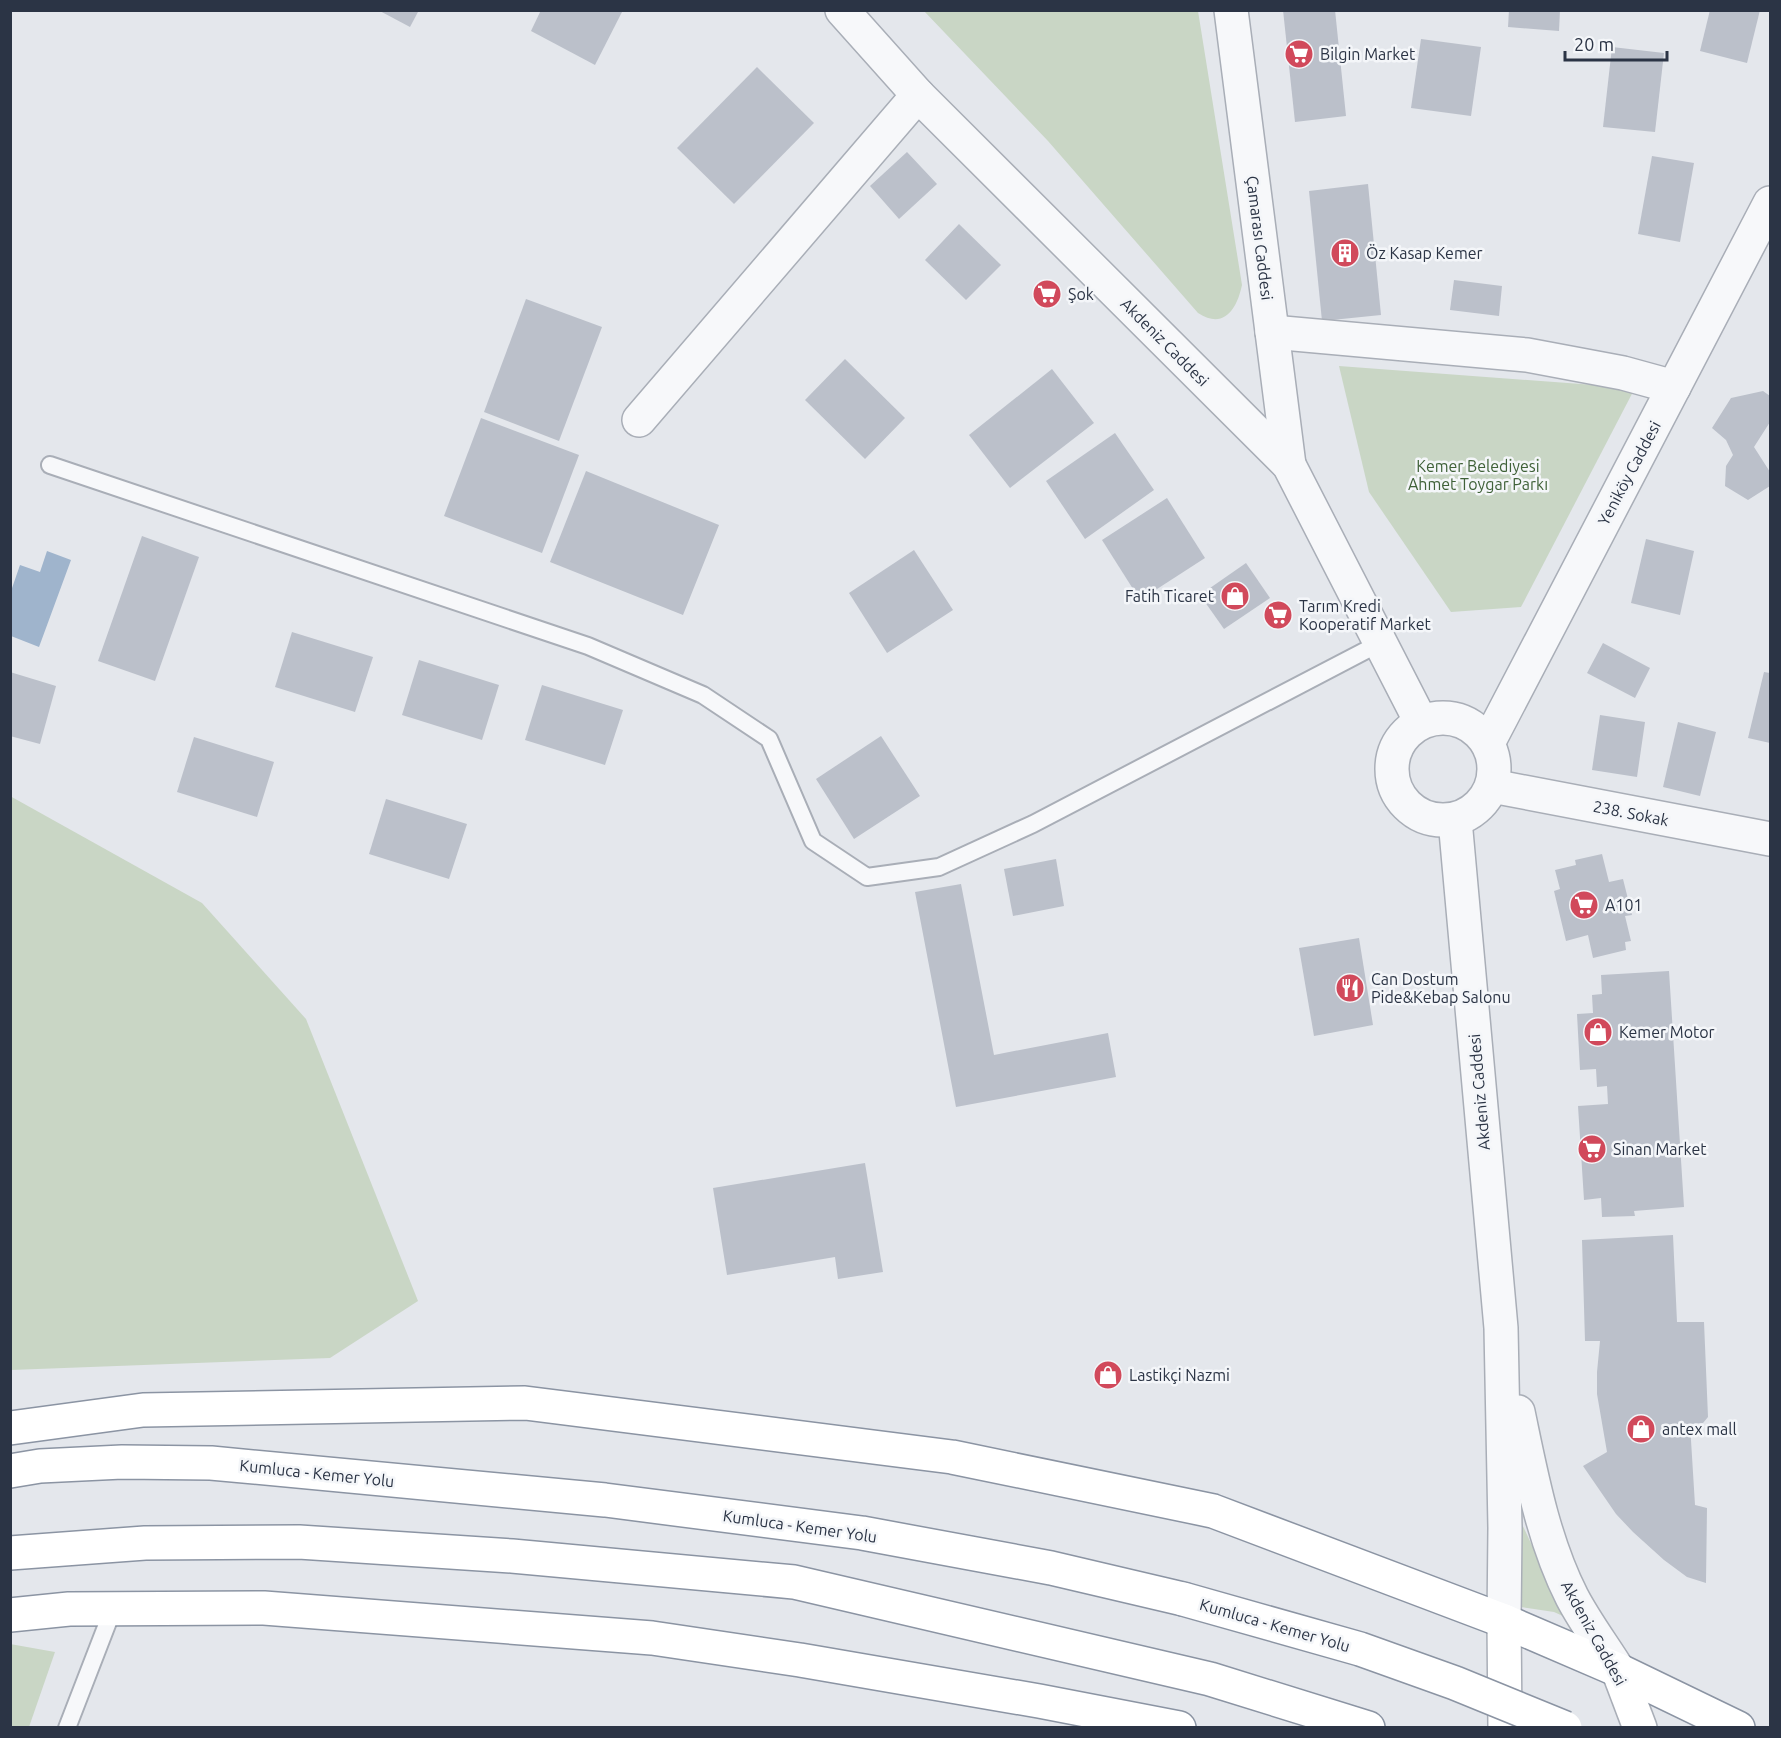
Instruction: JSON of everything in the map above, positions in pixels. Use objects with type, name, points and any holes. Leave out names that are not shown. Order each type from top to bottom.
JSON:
[{"type":"main road","points":[[10,1428],[143,1410],[525,1403],[952,1457],[1213,1511],[1503,1621],[1618,1670],[1738,1728]]},
{"type":"main road","name":"Kumluca - Kemer Yolu","points":[[10,1471],[40,1466],[122,1462],[211,1463],[605,1500],[862,1533],[1051,1568],[1183,1599],[1360,1650],[1455,1683],[1565,1728]]},
{"type":"main road","points":[[10,1553],[145,1543],[299,1542],[512,1556],[794,1582],[1210,1679],[1368,1728]]},
{"type":"main road","points":[[10,1615],[69,1609],[264,1608],[652,1638],[811,1662],[1039,1701],[1179,1728]]},
{"type":"main road","name":"Akdeniz Caddesi","points":[[1503,1621],[1505,1728]]},
{"type":"main road","name":"Akdeniz Caddesi","points":[[1618,1670],[1640,1728]]},
{"type":"street","name":"Akdeniz Caddesi","points":[[842,10],[918,95],[1289,465],[1421,722]]},
{"type":"street","name":"Çamarası Caddesi","points":[[1231,10],[1289,465]]},
{"type":"street","points":[[639,420],[918,95]]},
{"type":"street","name":"Yeniköy Caddesi","points":[[1488,743],[1770,203]]},
{"type":"street","points":[[1272,332],[1527,355],[1623,373],[1674,387]]},
{"type":"street","points":[[1446,718],[1470,725],[1488,743],[1494,764],[1492,786],[1484,802],[1471,813],[1455,820],[1430,819],[1407,807],[1394,786],[1392,762],[1401,738],[1421,722],[1446,718]]},
{"type":"street","name":"238. Sokak","points":[[1492,786],[1770,839]]},
{"type":"street","name":"Akdeniz Caddesi","points":[[1455,820],[1501,1328],[1505,1528],[1503,1621]]},
{"type":"street","name":"Akdeniz Caddesi","points":[[1501,1328],[1528,1462],[1558,1568],[1573,1598],[1618,1670]]},
{"type":"lane","points":[[50,465],[588,646],[703,695],[769,739],[813,841],[867,877],[939,867],[1033,824],[1380,643]]},
{"type":"lane","points":[[67,1728],[113,1609]]},
{"type":"green space","points":[[924,11],[1198,11],[1242,285],[1233,309],[1222,318],[1215,319],[1198,313],[1048,141]]},
{"type":"green space","name":"Kemer Belediyesi Ahmet Toygar Parkı","points":[[1339,366],[1635,388],[1521,607],[1451,612],[1369,492]]},
{"type":"green space","points":[[10,796],[202,903],[306,1019],[418,1301],[330,1358],[11,1370]]},
{"type":"green space","points":[[1522,1524],[1541,1565],[1574,1621],[1554,1612],[1514,1606],[1513,1530]]},
{"type":"green space","points":[[10,1644],[55,1652],[29,1727],[11,1727]]},
{"type":"water","points":[[47,551],[71,560],[39,647],[11,636],[11,591],[20,565],[40,572]]},
{"type":"building","points":[[378,10],[419,10],[410,27]]},
{"type":"building","points":[[541,10],[623,10],[595,65],[531,31]]},
{"type":"building","points":[[1283,10],[1335,10],[1346,116],[1295,122]]},
{"type":"building","points":[[1509,10],[1560,10],[1559,31],[1508,27]]},
{"type":"building","points":[[1710,10],[1760,10],[1747,63],[1700,51]]},
{"type":"building","points":[[1421,39],[1481,47],[1471,116],[1411,108]]},
{"type":"building","points":[[1612,47],[1664,53],[1655,132],[1603,127]]},
{"type":"building","points":[[757,67],[814,123],[734,204],[677,148]]},
{"type":"building","points":[[907,152],[937,184],[899,219],[870,186]]},
{"type":"building","points":[[1652,156],[1694,163],[1680,242],[1638,234]]},
{"type":"building","name":"Öz Kasap Kemer","points":[[1368,184],[1381,315],[1322,321],[1309,191]]},
{"type":"building","points":[[959,224],[1001,265],[966,300],[925,260]]},
{"type":"building","points":[[1454,280],[1502,286],[1499,316],[1450,310]]},
{"type":"building","points":[[526,299],[602,327],[559,441],[484,412]]},
{"type":"building","points":[[845,359],[905,418],[865,459],[805,400]]},
{"type":"building","points":[[1052,369],[1094,423],[1010,488],[969,435]]},
{"type":"building","points":[[1763,391],[1770,396],[1770,422],[1754,447],[1770,472],[1770,486],[1748,500],[1725,486],[1726,466],[1733,455],[1726,440],[1712,428],[1731,398]]},
{"type":"building","points":[[481,418],[579,455],[542,553],[444,516]]},
{"type":"building","points":[[1115,433],[1154,490],[1085,539],[1046,481]]},
{"type":"building","points":[[586,471],[719,525],[683,615],[550,562]]},
{"type":"building","points":[[1167,498],[1205,558],[1140,600],[1102,540]]},
{"type":"building","points":[[142,536],[199,557],[155,681],[98,661]]},
{"type":"building","points":[[1646,539],[1694,551],[1680,615],[1631,603]]},
{"type":"building","points":[[914,550],[953,610],[887,653],[849,593]]},
{"type":"building","name":"Fatih Ticaret","points":[[1246,563],[1270,598],[1224,629],[1200,595]]},
{"type":"building","points":[[292,632],[373,657],[355,712],[275,687]]},
{"type":"building","points":[[1603,643],[1650,668],[1635,698],[1587,673]]},
{"type":"building","points":[[419,660],[499,685],[482,740],[402,715]]},
{"type":"building","points":[[10,672],[56,686],[40,744],[10,736]]},
{"type":"building","points":[[1764,672],[1770,673],[1770,743],[1748,738]]},
{"type":"building","points":[[542,685],[623,710],[605,765],[525,740]]},
{"type":"building","points":[[1600,715],[1645,722],[1637,777],[1592,770]]},
{"type":"building","points":[[1678,722],[1716,732],[1700,796],[1663,787]]},
{"type":"building","points":[[881,736],[920,796],[854,839],[816,779]]},
{"type":"building","points":[[194,737],[274,762],[257,817],[177,792]]},
{"type":"building","points":[[386,799],[467,824],[449,879],[369,854]]},
{"type":"building","points":[[1602,854],[1609,882],[1623,879],[1632,915],[1625,916],[1631,941],[1625,942],[1626,950],[1593,958],[1588,935],[1566,941],[1554,891],[1560,889],[1555,870],[1576,865],[1575,860]]},
{"type":"building","points":[[1056,859],[1064,906],[1013,916],[1004,869]]},
{"type":"building","points":[[961,884],[994,1055],[1108,1033],[1116,1077],[956,1107],[915,892]]},
{"type":"building","points":[[1359,938],[1373,1025],[1314,1036],[1299,948]]},
{"type":"building","points":[[1669,971],[1684,1207],[1634,1211],[1635,1216],[1602,1217],[1601,1198],[1584,1200],[1578,1106],[1608,1104],[1607,1086],[1597,1087],[1596,1069],[1580,1070],[1577,1014],[1593,1013],[1592,995],[1602,994],[1601,975]]},
{"type":"building","points":[[865,1163],[883,1272],[838,1279],[835,1257],[727,1275],[713,1188]]},
{"type":"building","points":[[1673,1235],[1677,1322],[1704,1322],[1708,1417],[1703,1423],[1690,1424],[1695,1505],[1707,1508],[1706,1583],[1687,1577],[1633,1532],[1616,1514],[1583,1466],[1607,1452],[1597,1394],[1600,1341],[1585,1341],[1582,1240]]},
{"type":"place","name":"Bilgin Market","points":[[1299,54]]},
{"type":"place","name":"Öz Kasap Kemer","points":[[1345,253]]},
{"type":"place","name":"Şok","points":[[1047,294]]},
{"type":"place","name":"Fatih Ticaret","points":[[1235,596]]},
{"type":"place","name":"Tarım Kredi Kooperatif Market","points":[[1278,615]]},
{"type":"place","name":"A101","points":[[1584,905]]},
{"type":"place","name":"Can Dostum Pide&Kebap Salonu","points":[[1350,988]]},
{"type":"place","name":"Kemer Motor","points":[[1598,1032]]},
{"type":"place","name":"Sinan Market","points":[[1592,1149]]},
{"type":"place","name":"Lastikçi Nazmi","points":[[1108,1375]]},
{"type":"place","name":"antex mall","points":[[1641,1429]]}]
